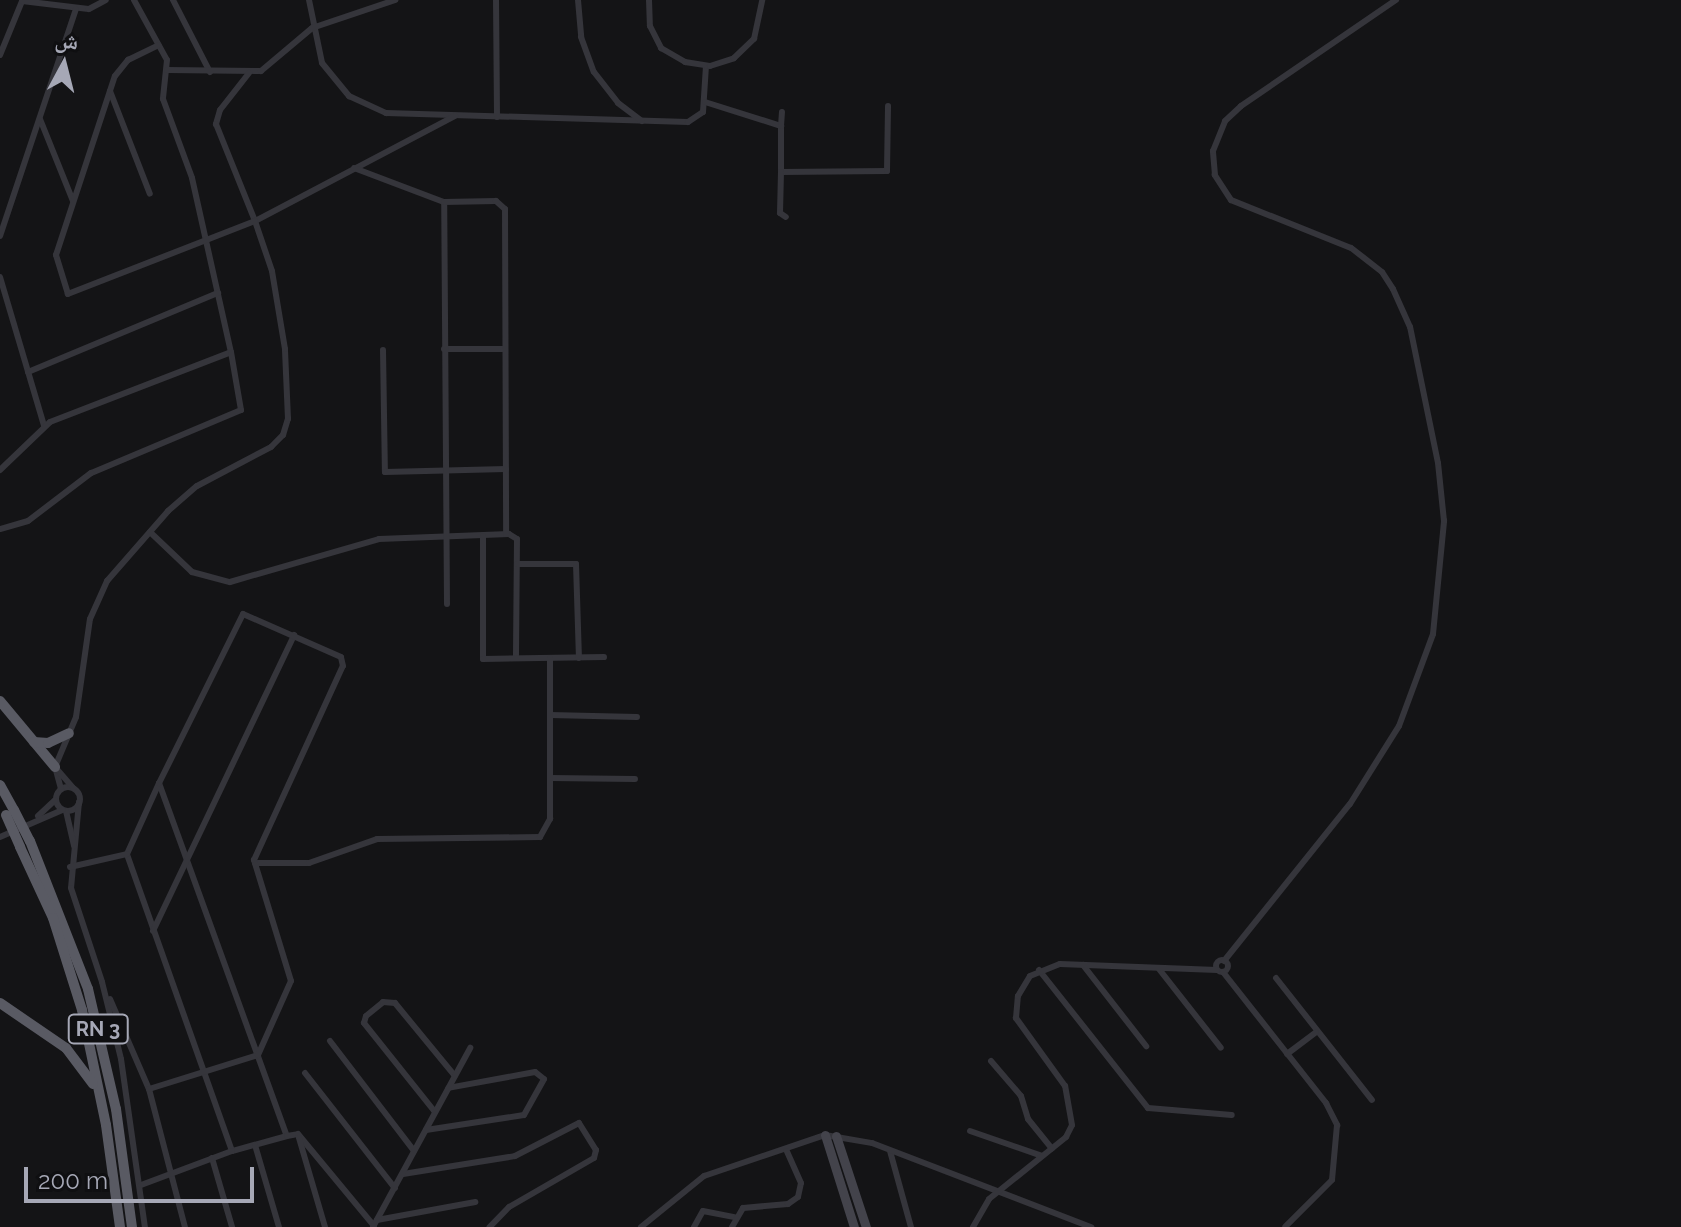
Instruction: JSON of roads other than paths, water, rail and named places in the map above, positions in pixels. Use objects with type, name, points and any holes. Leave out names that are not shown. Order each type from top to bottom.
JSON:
[{"type":"highway","points":[[0,701],[55,767]]},
{"type":"highway","points":[[34,742],[48,743],[69,733]]},
{"type":"highway","name":"RN 3","points":[[0,785],[88,989],[116,1109],[132,1227]]},
{"type":"highway","name":"RN 3","points":[[0,804],[10,813]]},
{"type":"highway","name":"RN 3","points":[[25,844],[69,966],[102,1106],[120,1227]]},
{"type":"highway","points":[[0,1003],[79,1059],[102,1106]]},
{"type":"main road","points":[[825,1135],[854,1227]]},
{"type":"main road","points":[[836,1136],[866,1227]]},
{"type":"street","points":[[0,55],[18,3],[76,9],[106,0]]},
{"type":"street","points":[[0,529],[28,521],[91,473],[241,410],[208,240],[192,178],[163,99],[167,70],[159,45],[134,0]]},
{"type":"street","points":[[173,0],[210,72]]},
{"type":"street","points":[[309,0],[312,28],[322,63],[361,106],[386,113],[693,121],[701,116],[705,102],[706,66]]},
{"type":"street","points":[[167,70],[249,73],[269,68],[312,28],[395,0]]},
{"type":"street","points":[[496,0],[497,117]]},
{"type":"street","points":[[578,0],[581,37],[594,72],[618,103],[642,121]]},
{"type":"street","points":[[649,0],[650,26],[661,48],[706,66],[734,58],[754,39],[762,0]]},
{"type":"street","points":[[973,1227],[997,1191],[1052,1149],[1072,1125],[1071,1099],[1016,1018],[1018,996],[1039,970],[1083,965],[1220,971],[1228,967],[1224,961],[1350,804],[1399,726],[1433,634],[1444,521],[1438,463],[1410,327],[1393,289],[1382,272],[1351,248],[1261,216],[1231,200],[1215,175],[1213,151],[1225,121],[1241,106],[1396,0]]},
{"type":"street","points":[[0,236],[76,9]]},
{"type":"street","points":[[159,45],[121,66],[110,91],[56,255],[68,294],[255,221],[457,115]]},
{"type":"street","points":[[35,819],[55,800],[61,789],[55,767],[69,733],[95,603],[150,532],[197,486],[283,435],[288,419],[285,349],[272,271],[216,124],[220,110],[249,73]]},
{"type":"street","points":[[110,91],[150,194]]},
{"type":"street","points":[[705,102],[781,126]]},
{"type":"street","points":[[781,172],[887,171],[888,106]]},
{"type":"street","points":[[782,112],[780,213],[786,217]]},
{"type":"street","points":[[39,118],[73,201]]},
{"type":"street","points":[[354,168],[444,202],[504,205],[506,534]]},
{"type":"street","points":[[444,202],[447,604]]},
{"type":"street","points":[[0,277],[44,426]]},
{"type":"street","points":[[28,372],[218,293]]},
{"type":"street","points":[[444,349],[505,349]]},
{"type":"street","points":[[383,350],[385,472],[506,469]]},
{"type":"street","points":[[0,470],[44,426],[231,352]]},
{"type":"street","points":[[150,532],[192,572],[230,582],[379,539],[506,534],[517,539],[516,658]]},
{"type":"street","points":[[483,536],[483,659],[604,657]]},
{"type":"street","points":[[517,564],[576,564],[579,658]]},
{"type":"street","points":[[149,1089],[204,1075],[258,1055],[291,981],[255,863],[343,666],[341,657],[252,616],[240,616],[127,854],[153,931],[204,1075],[232,1151]]},
{"type":"street","points":[[153,931],[294,635]]},
{"type":"street","points":[[255,863],[309,863],[377,839],[540,837],[550,819],[550,658]]},
{"type":"street","points":[[550,715],[637,717]]},
{"type":"street","points":[[55,767],[73,788],[79,802],[70,867],[71,888],[102,982],[149,1089],[185,1227]]},
{"type":"street","points":[[550,778],[635,779]]},
{"type":"street","points":[[159,783],[287,1136]]},
{"type":"street","points":[[61,789],[73,788]]},
{"type":"street","points":[[55,800],[64,810],[74,846]]},
{"type":"street","points":[[0,837],[79,802]]},
{"type":"street","points":[[70,867],[127,854]]},
{"type":"street","points":[[1083,965],[1146,1046]]},
{"type":"street","points":[[1159,969],[1221,1048]]},
{"type":"street","points":[[1039,970],[1148,1108],[1232,1115]]},
{"type":"street","points":[[1220,971],[1326,1103],[1339,1137],[1332,1180],[1285,1227]]},
{"type":"street","points":[[1276,978],[1372,1100]]},
{"type":"street","points":[[102,982],[141,1185],[145,1227]]},
{"type":"street","points":[[435,1112],[364,1023],[366,1016],[383,1002],[395,1003],[455,1076]]},
{"type":"street","points":[[0,1012],[13,1014]]},
{"type":"street","points":[[1287,1054],[1316,1032]]},
{"type":"street","points":[[330,1041],[414,1151]]},
{"type":"street","points":[[375,1224],[470,1048]]},
{"type":"street","points":[[991,1061],[1021,1096],[1028,1119],[1052,1149]]},
{"type":"street","points":[[426,1130],[524,1115],[544,1079],[535,1072],[448,1088]]},
{"type":"street","points":[[305,1073],[395,1188]]},
{"type":"street","points":[[403,1174],[515,1156],[579,1123],[596,1150],[594,1158],[509,1207],[490,1227]]},
{"type":"street","points":[[970,1131],[1042,1156]]},
{"type":"street","points":[[141,1185],[169,1171],[298,1134]]},
{"type":"street","points":[[298,1134],[375,1224]]},
{"type":"street","points":[[298,1134],[325,1227]]},
{"type":"street","points":[[642,1226],[704,1176],[745,1159],[787,1151],[825,1135],[890,1151],[1091,1227]]},
{"type":"street","points":[[255,1145],[279,1227]]},
{"type":"street","points":[[732,1227],[734,1217],[743,1208],[788,1204],[798,1197],[801,1183],[787,1151]]},
{"type":"street","points":[[890,1151],[911,1227]]},
{"type":"street","points":[[212,1158],[232,1227]]},
{"type":"street","points":[[375,1224],[475,1202]]},
{"type":"street","points":[[694,1227],[703,1211],[734,1217]]}]
